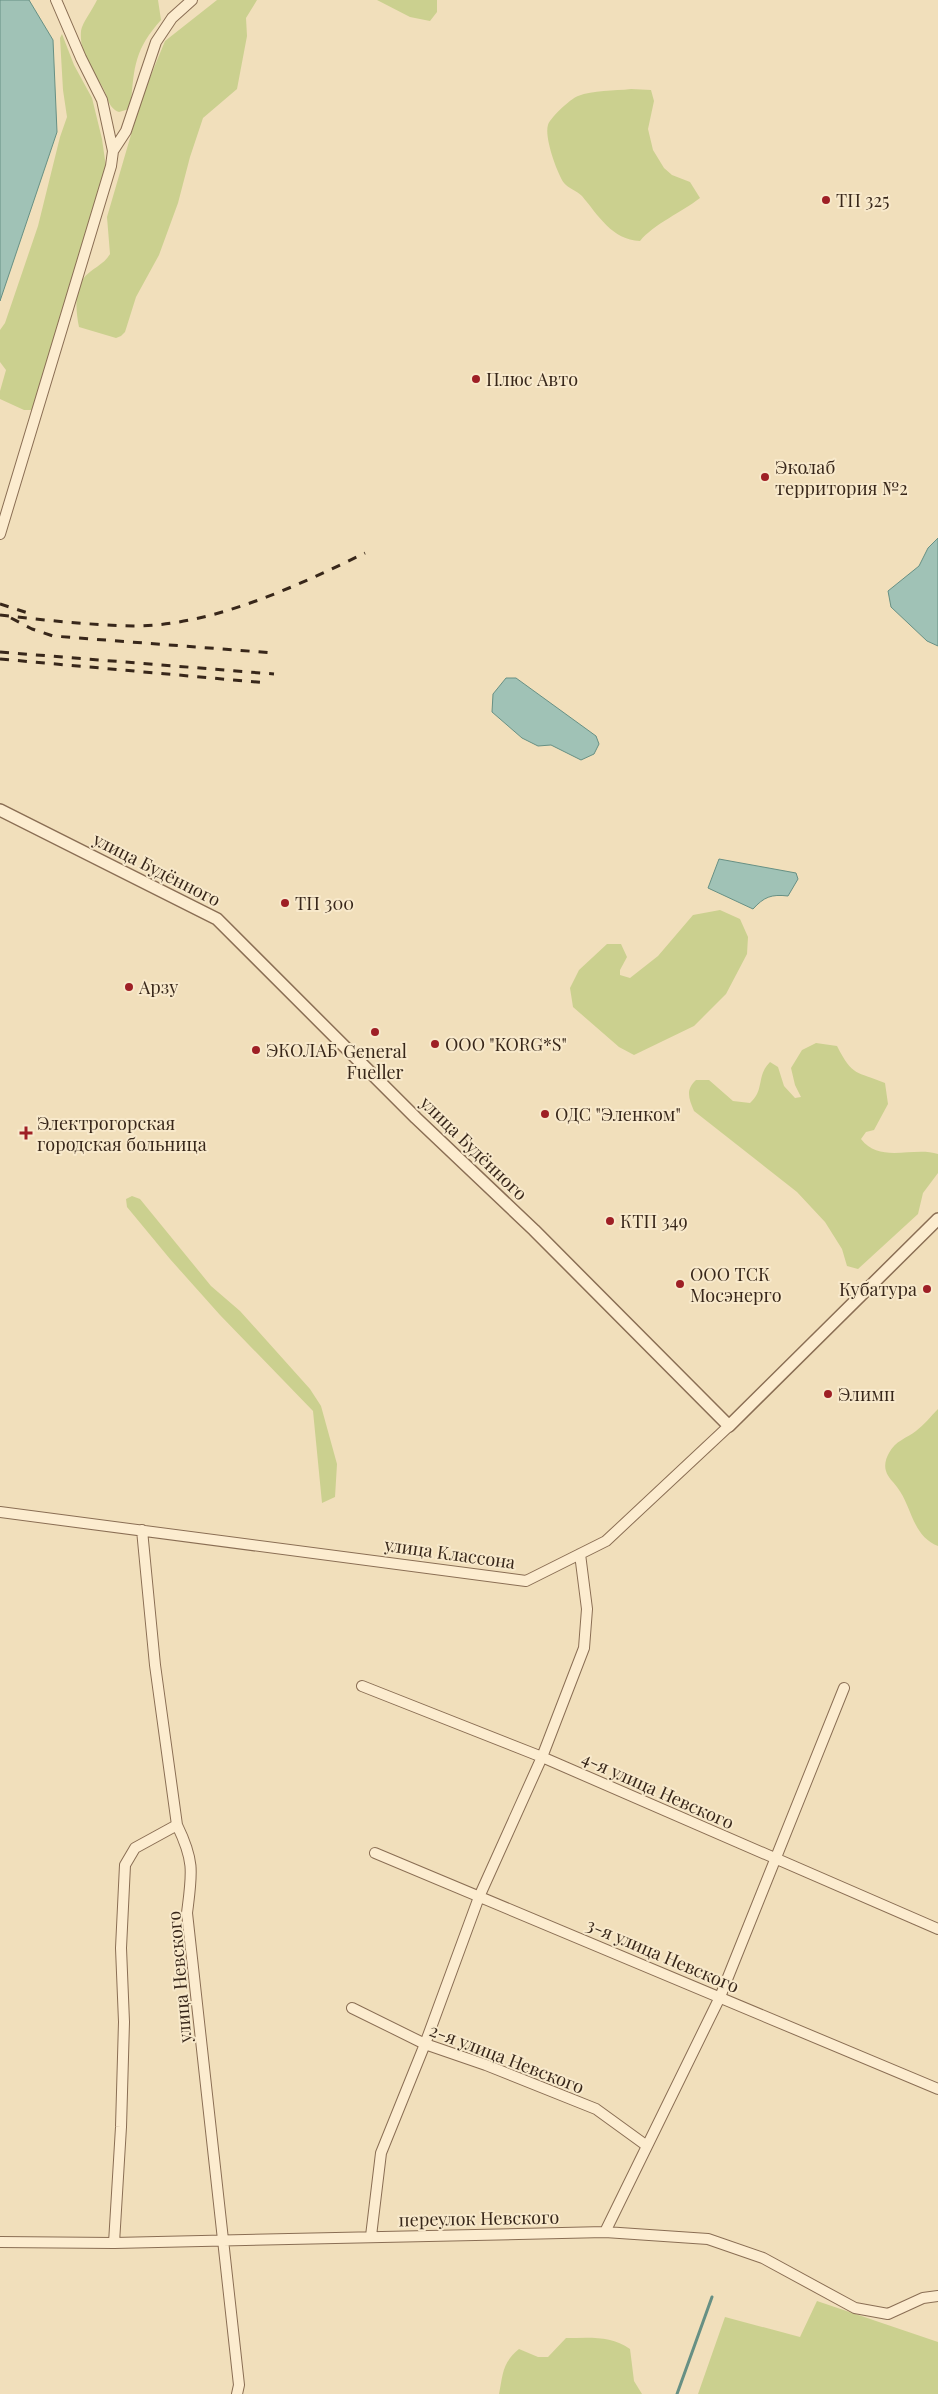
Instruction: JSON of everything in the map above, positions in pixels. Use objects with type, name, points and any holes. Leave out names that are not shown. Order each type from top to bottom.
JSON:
[{"type":"street","points":[[0,534],[111,166],[113,151],[102,100],[80,58],[56,0]]},
{"type":"street","points":[[113,151],[126,131],[156,42],[172,18],[192,0]]},
{"type":"street","name":"улица Будённого","points":[[0,810],[217,919],[416,1118],[534,1230],[729,1426]]},
{"type":"street","name":"улица Классона","points":[[0,1512],[526,1581],[606,1541],[729,1426],[938,1219]]},
{"type":"street","name":"улица Невского","points":[[142,1530],[155,1665],[177,1825],[187,1846],[192,1870],[187,1913],[239,2385],[237,2394]]},
{"type":"street","points":[[371,2236],[380,2153],[425,2044],[480,1897],[542,1757],[584,1648],[587,1609],[580,1554]]},
{"type":"street","name":"4-я улица Невского","points":[[362,1686],[542,1757],[938,1929]]},
{"type":"street","points":[[605,2232],[720,1996],[844,1688]]},
{"type":"street","points":[[114,2243],[120,2162],[124,2022],[121,1948],[125,1865],[135,1848],[177,1825]]},
{"type":"street","name":"3-я улица Невского","points":[[374,1853],[720,1996],[938,2089]]},
{"type":"street","name":"2-я улица Невского","points":[[352,2008],[425,2044],[486,2065],[596,2110],[647,2146]]},
{"type":"street","name":"переулок Невского","points":[[0,2242],[114,2243],[605,2232],[708,2239],[763,2258],[855,2308],[888,2314],[923,2298],[938,2296]]},
{"type":"green space","points":[[97,0],[158,0],[161,20],[152,30],[137,59],[129,109],[119,112],[110,105],[82,47],[81,31]]},
{"type":"green space","points":[[217,0],[257,0],[246,18],[247,36],[237,89],[203,118],[178,203],[159,255],[136,297],[125,332],[116,338],[79,327],[77,309],[78,290],[83,279],[110,254],[107,217],[142,97],[165,41]]},
{"type":"green space","points":[[377,0],[437,0],[437,12],[430,21],[410,17]]},
{"type":"green space","points":[[62,34],[74,65],[92,98],[102,139],[106,167],[34,410],[24,410],[0,399],[0,391],[6,370],[0,362],[0,330],[5,323],[38,226],[60,137],[67,117],[63,90],[60,38]]},
{"type":"green space","points":[[631,89],[651,90],[654,101],[648,129],[653,150],[664,168],[672,175],[690,182],[700,198],[653,229],[640,241],[630,240],[621,236],[606,225],[582,196],[564,183],[552,155],[547,131],[548,125],[556,114],[578,96]]},
{"type":"green space","points":[[720,910],[740,919],[748,937],[747,954],[726,994],[694,1026],[634,1055],[619,1047],[573,1007],[570,988],[579,970],[607,944],[621,944],[627,957],[620,970],[620,975],[630,978],[658,956],[693,915]]},
{"type":"green space","points":[[816,1043],[837,1046],[847,1063],[856,1072],[885,1083],[888,1104],[874,1130],[866,1132],[861,1139],[878,1151],[887,1153],[928,1152],[938,1154],[938,1173],[923,1193],[918,1214],[858,1269],[847,1266],[842,1249],[825,1222],[797,1192],[694,1111],[690,1099],[690,1087],[696,1080],[709,1080],[733,1101],[750,1103],[755,1098],[763,1072],[770,1062],[778,1067],[784,1086],[795,1098],[801,1097],[795,1085],[791,1068],[802,1050]]},
{"type":"green space","points":[[132,1196],[140,1199],[211,1286],[240,1311],[310,1389],[321,1406],[337,1464],[335,1497],[322,1503],[313,1411],[220,1315],[170,1259],[127,1207],[126,1199]]},
{"type":"green space","points":[[938,1409],[938,1546],[929,1541],[918,1528],[902,1495],[888,1476],[885,1466],[887,1457],[894,1445],[919,1429]]},
{"type":"green space","points":[[817,2301],[938,2342],[938,2394],[698,2394],[725,2317],[800,2337]]},
{"type":"green space","points":[[566,2338],[607,2339],[630,2349],[634,2381],[642,2394],[499,2394],[506,2364],[513,2354],[519,2349],[538,2357],[548,2357]]},
{"type":"water","points":[[0,0],[29,0],[53,40],[57,132],[0,301]]},
{"type":"water","points":[[938,538],[938,646],[927,641],[891,607],[888,591],[919,566],[928,548]]},
{"type":"water","points":[[506,678],[516,678],[596,736],[599,744],[594,754],[581,760],[551,745],[538,746],[522,738],[492,712],[493,694]]},
{"type":"water","points":[[719,859],[796,873],[798,879],[788,896],[768,897],[753,909],[708,888]]},
{"type":"waterway","points":[[677,2394],[712,2297]]},
{"type":"railway","points":[[0,615],[133,626],[193,619],[223,612],[282,591],[365,553]]},
{"type":"railway","points":[[0,604],[28,613]]},
{"type":"railway","points":[[11,618],[32,629],[53,636],[274,653]]},
{"type":"railway","points":[[0,652],[274,674]]},
{"type":"railway","points":[[0,659],[267,683]]},
{"type":"place","name":"ТП 325","points":[[826,200]]},
{"type":"place","name":"Плюс Авто","points":[[476,379]]},
{"type":"place","name":"Эколаб территория №2","points":[[765,477]]},
{"type":"place","name":"ТП 300","points":[[285,903]]},
{"type":"place","name":"Арзу","points":[[129,987]]},
{"type":"place","name":"General Fueller","points":[[375,1032]]},
{"type":"place","name":"ООО \"KORG*S\"","points":[[435,1044]]},
{"type":"place","name":"ЭКОЛАБ","points":[[256,1050]]},
{"type":"place","name":"ОДС \"Эленком\"","points":[[545,1114]]},
{"type":"place","name":"Электрогорская городская больница","points":[[26,1133]]},
{"type":"place","name":"КТП 349","points":[[610,1221]]},
{"type":"place","name":"ООО ТСК Мосэнерго","points":[[680,1284]]},
{"type":"place","name":"Кубатура","points":[[927,1289]]},
{"type":"place","name":"Элимп","points":[[828,1394]]}]
